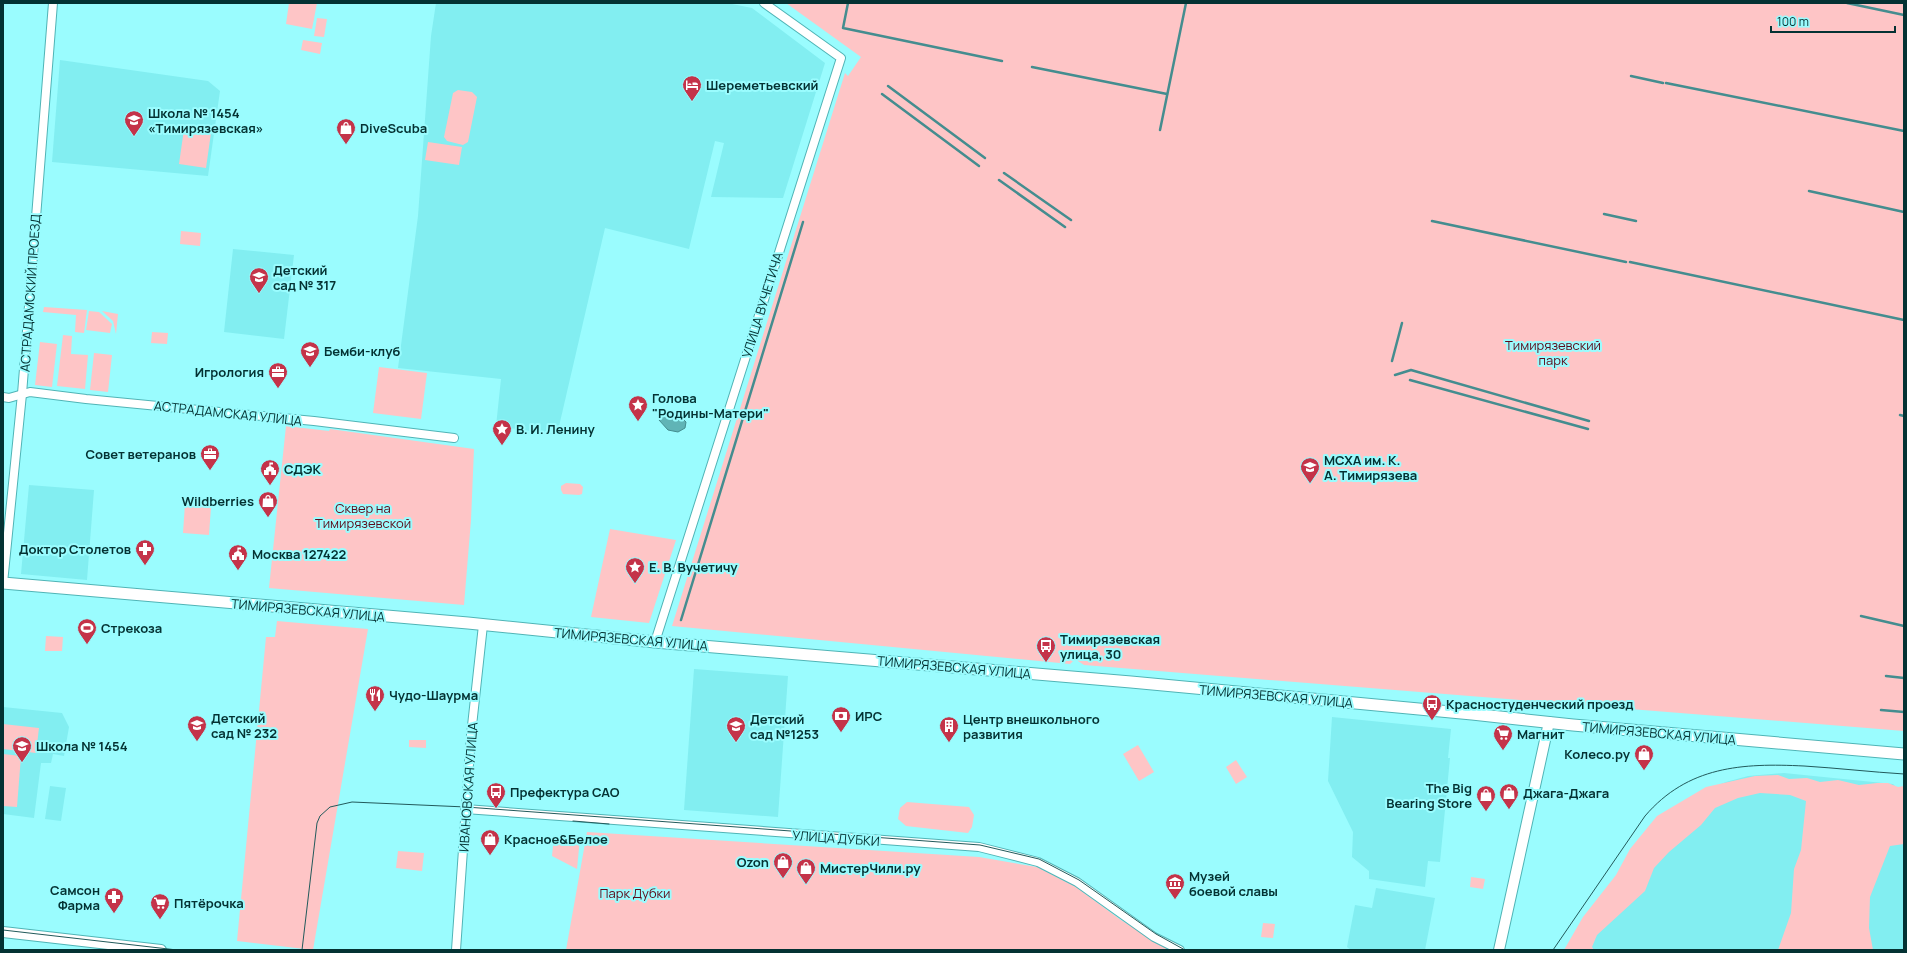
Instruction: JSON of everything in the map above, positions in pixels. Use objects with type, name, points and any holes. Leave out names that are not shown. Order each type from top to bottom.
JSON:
[{"type":"main road","name":"ТИМИРЯЗЕВСКАЯ УЛИЦА","points":[[3,583],[483,625],[655,642],[1131,682],[1904,754]]},
{"type":"street","name":"АСТРАДАМСКИЙ ПРОЕЗД","points":[[3,583],[22,394],[53,3]]},
{"type":"street","name":"УЛИЦА ВУЧЕТИЧА","points":[[655,642],[841,58],[764,3]]},
{"type":"street","name":"АСТРАДАМСКАЯ УЛИЦА","points":[[3,398],[38,392],[86,399],[314,421],[454,438]]},
{"type":"street","name":"ИВАНОВСКАЯ УЛИЦА","points":[[456,950],[465,809],[483,625]]},
{"type":"street","points":[[1499,950],[1549,722]]},
{"type":"street","name":"УЛИЦА ДУБКИ","points":[[465,809],[979,848],[1038,862],[1077,882],[1154,936],[1180,950]]},
{"type":"street","points":[[3,932],[161,950]]},
{"type":"shaded area","points":[[436,3],[727,3],[752,8],[825,63],[783,198],[711,197],[724,143],[715,141],[689,249],[605,228],[557,435],[496,426],[501,379],[398,368],[418,216],[431,36]]},
{"type":"shaded area","name":"Школа № 1454 «Тимирязевская»","points":[[60,60],[208,81],[220,91],[208,176],[52,162]]},
{"type":"shaded area","name":"Детский сад № 317","points":[[233,249],[294,255],[284,339],[224,332]]},
{"type":"shaded area","points":[[672,411],[686,422],[685,428],[678,432],[668,430],[659,420],[660,416]]},
{"type":"shaded area","points":[[29,485],[94,490],[87,580],[21,574]]},
{"type":"shaded area","name":"Детский сад №1253","points":[[694,669],[788,676],[778,817],[684,810]]},
{"type":"shaded area","name":"Школа № 1454","points":[[3,707],[62,713],[69,727],[64,756],[53,754],[51,763],[41,763],[34,818],[3,814]]},
{"type":"shaded area","points":[[1332,717],[1451,729],[1448,758],[1450,758],[1440,862],[1428,861],[1425,887],[1369,879],[1369,871],[1352,857],[1353,832],[1328,781]]},
{"type":"shaded area","points":[[1784,773],[1893,784],[1896,787],[1904,788],[1904,950],[1568,950],[1708,789],[1748,776]]},
{"type":"shaded area","points":[[50,786],[66,788],[61,821],[45,819]]},
{"type":"shaded area","points":[[1376,888],[1435,898],[1425,950],[1351,950],[1347,947],[1355,905],[1372,908]]},
{"type":"green space","points":[[289,3],[317,3],[312,29],[286,24]]},
{"type":"green space","name":"Тимирязевский парк","points":[[786,3],[1904,3],[1904,731],[1084,665],[1078,661],[1073,661],[1070,664],[672,626],[845,73],[848,76],[861,57]]},
{"type":"green space","points":[[317,18],[327,19],[324,37],[314,36]]},
{"type":"green space","points":[[303,40],[322,43],[320,54],[301,50]]},
{"type":"green space","points":[[458,90],[472,92],[477,97],[468,142],[463,145],[447,141],[444,137],[453,93]]},
{"type":"green space","points":[[184,129],[211,133],[206,168],[179,164]]},
{"type":"green space","points":[[428,142],[462,147],[459,165],[425,160]]},
{"type":"green space","points":[[181,231],[201,233],[200,246],[180,244]]},
{"type":"green space","points":[[44,307],[87,310],[84,333],[75,332],[76,315],[43,312]]},
{"type":"green space","points":[[89,311],[99,312],[112,324],[110,333],[86,330]]},
{"type":"green space","points":[[102,311],[118,314],[116,334],[113,321]]},
{"type":"green space","points":[[152,332],[168,333],[167,344],[151,343]]},
{"type":"green space","points":[[63,335],[72,336],[71,354],[88,355],[85,389],[57,386]]},
{"type":"green space","points":[[40,342],[57,344],[52,387],[35,385]]},
{"type":"green space","points":[[94,353],[112,355],[108,392],[90,390]]},
{"type":"green space","points":[[379,367],[427,373],[421,419],[373,413]]},
{"type":"green space","name":"Сквер на Тимирязевской","points":[[286,426],[329,431],[330,429],[474,449],[471,520],[464,605],[269,588]]},
{"type":"green space","points":[[566,483],[580,484],[583,487],[582,494],[563,494],[561,486]]},
{"type":"green space","points":[[185,504],[211,507],[209,535],[183,533]]},
{"type":"green space","points":[[610,529],[676,540],[649,623],[591,617]]},
{"type":"green space","points":[[277,621],[368,629],[313,950],[237,941],[266,637],[275,637]]},
{"type":"green space","points":[[46,636],[63,637],[62,651],[45,651]]},
{"type":"green space","points":[[3,724],[39,728],[36,753],[3,749]]},
{"type":"green space","points":[[409,740],[426,740],[426,748],[409,747]]},
{"type":"green space","points":[[1138,745],[1154,772],[1139,781],[1123,754]]},
{"type":"green space","points":[[3,754],[21,756],[17,807],[3,806]]},
{"type":"green space","points":[[1236,760],[1247,777],[1236,784],[1226,767]]},
{"type":"green space","points":[[1778,775],[1789,779],[1807,778],[1820,782],[1838,780],[1859,785],[1888,783],[1898,787],[1904,786],[1904,844],[1890,846],[1870,897],[1869,928],[1873,950],[1778,950],[1791,913],[1794,869],[1801,850],[1806,801],[1790,795],[1760,793],[1738,798],[1715,808],[1701,825],[1669,852],[1654,868],[1645,891],[1597,935],[1592,947],[1594,950],[1564,950],[1583,917],[1616,875],[1630,849],[1657,816],[1706,787],[1755,776]]},
{"type":"green space","points":[[907,802],[969,807],[974,815],[972,827],[968,833],[906,826],[898,819],[900,808]]},
{"type":"green space","name":"Парк Дубки","points":[[587,832],[979,857],[1037,867],[1076,887],[1121,920],[1170,950],[566,950]]},
{"type":"green space","points":[[554,836],[580,838],[577,869],[552,856]]},
{"type":"green space","points":[[398,851],[424,853],[422,871],[396,868]]},
{"type":"green space","points":[[1471,877],[1485,879],[1483,889],[1470,887]]},
{"type":"green space","points":[[1263,923],[1275,924],[1273,938],[1261,937]]},
{"type":"waterway","points":[[848,3],[843,28],[1002,61]]},
{"type":"waterway","points":[[1160,130],[1186,3]]},
{"type":"waterway","points":[[1847,3],[1904,15]]},
{"type":"waterway","points":[[1032,67],[1167,94]]},
{"type":"waterway","points":[[1631,76],[1663,83]]},
{"type":"waterway","points":[[1666,83],[1904,131]]},
{"type":"waterway","points":[[888,86],[985,158]]},
{"type":"waterway","points":[[882,94],[979,166]]},
{"type":"waterway","points":[[1004,173],[1071,220]]},
{"type":"waterway","points":[[999,180],[1065,227]]},
{"type":"waterway","points":[[1809,191],[1904,212]]},
{"type":"waterway","points":[[1604,214],[1636,221]]},
{"type":"waterway","points":[[1432,221],[1626,262]]},
{"type":"waterway","points":[[681,620],[803,222]]},
{"type":"waterway","points":[[1630,262],[1904,320]]},
{"type":"waterway","points":[[1392,361],[1402,323]]},
{"type":"waterway","points":[[1395,375],[1411,370],[1589,421]]},
{"type":"waterway","points":[[1410,380],[1588,429]]},
{"type":"waterway","points":[[1900,415],[1904,416]]},
{"type":"waterway","points":[[1861,616],[1904,626]]},
{"type":"waterway","points":[[1886,676],[1904,678]]},
{"type":"waterway","points":[[1881,710],[1904,712]]},
{"type":"tram line","points":[[1553,950],[1645,816],[1662,799],[1679,787],[1698,777],[1717,771],[1738,767],[1781,765],[1904,774]]},
{"type":"tram line","points":[[302,950],[317,823],[320,816],[330,807],[352,802],[466,807],[980,845],[1039,859],[1079,880],[1156,934],[1185,950]]},
{"type":"tram line","points":[[573,821],[609,824]]},
{"type":"tram line","points":[[3,930],[177,950]]},
{"type":"place","name":"Шереметьевский","points":[[692,102]]},
{"type":"place","name":"Школа № 1454 «Тимирязевская»","points":[[134,137]]},
{"type":"place","name":"DiveScuba","points":[[346,145]]},
{"type":"place","name":"Детский сад № 317","points":[[259,294]]},
{"type":"place","name":"Бемби-клуб","points":[[310,368]]},
{"type":"place","name":"Игрология","points":[[278,389]]},
{"type":"place","name":"Голова \"Родины-Матери\"","points":[[638,422]]},
{"type":"place","name":"В. И. Ленину","points":[[502,446]]},
{"type":"place","name":"Совет ветеранов","points":[[210,471]]},
{"type":"place","name":"МСХА им. К. А. Тимирязева","points":[[1310,484]]},
{"type":"place","name":"СДЭК","points":[[270,486]]},
{"type":"place","name":"Wildberries","points":[[268,518]]},
{"type":"place","name":"Доктор Столетов","points":[[145,566]]},
{"type":"place","name":"Москва 127422","points":[[238,571]]},
{"type":"place","name":"Е. В. Вучетичу","points":[[635,584]]},
{"type":"place","name":"Стрекоза","points":[[87,645]]},
{"type":"place","name":"Тимирязевская улица, 30","points":[[1046,663]]},
{"type":"place","name":"Чудо-Шаурма","points":[[375,712]]},
{"type":"place","name":"Красностуденческий проезд","points":[[1432,721]]},
{"type":"place","name":"ИРС","points":[[841,733]]},
{"type":"place","name":"Детский сад № 232","points":[[197,742]]},
{"type":"place","name":"Детский сад №1253","points":[[736,743]]},
{"type":"place","name":"Центр внешкольного развития","points":[[949,743]]},
{"type":"place","name":"Магнит","points":[[1503,751]]},
{"type":"place","name":"Школа № 1454","points":[[22,763]]},
{"type":"place","name":"Колесо.ру","points":[[1644,771]]},
{"type":"place","name":"Префектура САО","points":[[496,809]]},
{"type":"place","name":"Джага-Джага","points":[[1509,810]]},
{"type":"place","name":"The Big Bearing Store","points":[[1486,812]]},
{"type":"place","name":"Красное&Белое","points":[[490,856]]},
{"type":"place","name":"Ozon","points":[[783,879]]},
{"type":"place","name":"МистерЧили.ру","points":[[806,885]]},
{"type":"place","name":"Музей боевой славы","points":[[1175,900]]},
{"type":"place","name":"Самсон Фарма","points":[[114,914]]},
{"type":"place","name":"Пятёрочка","points":[[160,920]]}]
